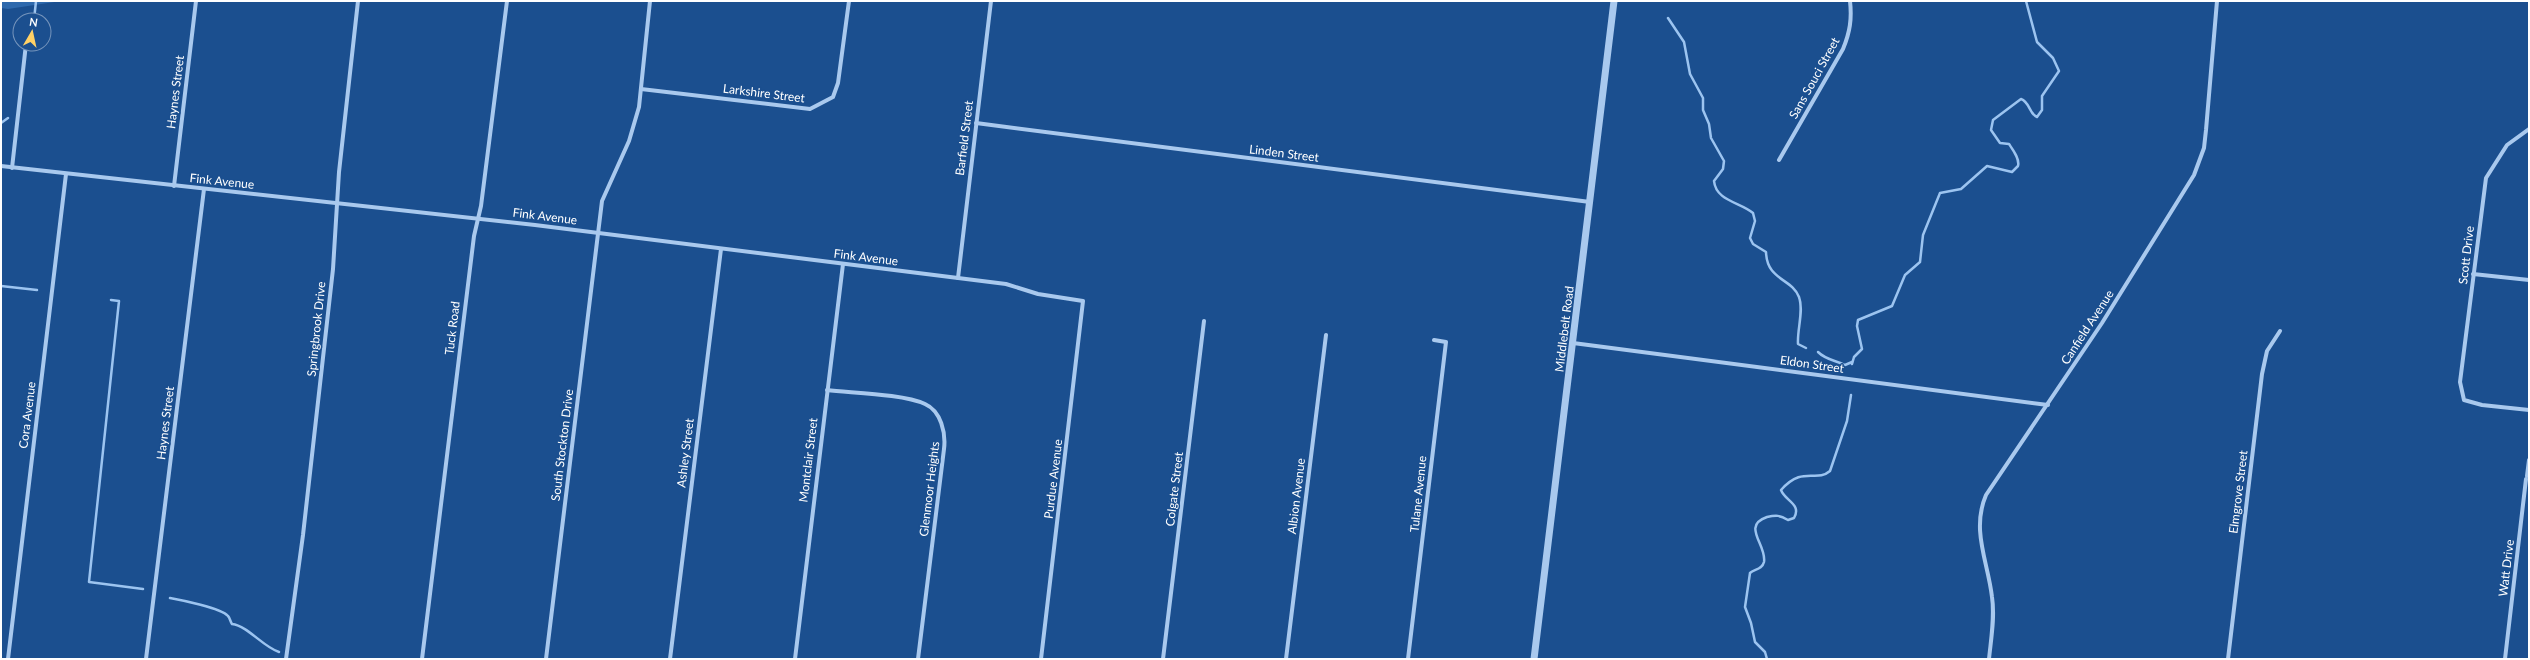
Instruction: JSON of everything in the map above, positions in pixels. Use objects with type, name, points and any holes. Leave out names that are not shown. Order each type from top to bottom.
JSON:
[{"type":"street","name":"Haynes Street","points":[[174,186],[196,1]]},
{"type":"street","name":"Springbrook Drive","points":[[286,659],[319,399],[338,202],[339,172],[358,1]]},
{"type":"street","name":"Tuck Road","points":[[422,659],[474,236],[478,219],[507,1]]},
{"type":"street","name":"South Stockton Drive","points":[[546,659],[602,201],[634,128],[641,89],[650,1]]},
{"type":"street","name":"Larkshire Street","points":[[641,89],[810,109],[832,97],[838,83],[849,1]]},
{"type":"street","name":"Barfield Street","points":[[958,278],[991,1]]},
{"type":"street","name":"Middlebelt Road","points":[[1534,659],[1614,1]]},
{"type":"street","name":"Sans Souci Street","points":[[1779,160],[1844,49],[1850,34],[1852,14],[1850,1]]},
{"type":"street","name":"Canfield Avenue","points":[[1989,659],[1993,599],[1980,540],[1980,512],[1986,495],[2048,406],[2180,200],[2200,161],[2206,130],[2217,1]]},
{"type":"street","points":[[12,168],[25,52]]},
{"type":"street","name":"Linden Street","points":[[976,123],[1590,202]]},
{"type":"street","name":"Scott Drive","points":[[2529,129],[2508,145],[2486,178],[2460,382],[2464,400],[2482,405],[2529,410]]},
{"type":"street","name":"Fink Avenue","points":[[1,166],[174,186],[338,202],[598,233],[1006,284],[1038,294],[1083,301]]},
{"type":"street","name":"Cora Avenue","points":[[8,659],[66,174]]},
{"type":"street","name":"Haynes Street","points":[[146,659],[204,189]]},
{"type":"street","name":"Ashley Street","points":[[670,659],[721,249]]},
{"type":"street","name":"Montclair Street","points":[[795,659],[842,264]]},
{"type":"street","points":[[2473,274],[2529,280]]},
{"type":"street","name":"Purdue Avenue","points":[[1042,659],[1083,301]]},
{"type":"street","name":"Colgate Street","points":[[1163,659],[1204,320]]},
{"type":"street","name":"Elmgrove Street","points":[[2228,659],[2262,374],[2267,351],[2280,331]]},
{"type":"street","name":"Albion Avenue","points":[[1286,659],[1326,335]]},
{"type":"street","name":"Tulane Avenue","points":[[1408,659],[1446,342],[1434,340]]},
{"type":"street","name":"Eldon Street","points":[[1573,343],[2048,406]]},
{"type":"street","name":"Glenmoor Heights","points":[[827,390],[912,400],[926,404],[935,412],[942,425],[945,437],[944,449],[918,659]]},
{"type":"street","name":"Watt Drive","points":[[2505,659],[2529,460]]},
{"type":"shaded area","points":[[1,1],[61,1],[8,9],[1,8]]},
{"type":"waterway","points":[[35,12],[36,1]]},
{"type":"waterway","points":[[1852,364],[1854,357],[1862,349],[1857,326],[1858,320],[1892,306],[1905,275],[1920,262],[1923,235],[1940,193],[1961,189],[1987,166],[2012,172],[2018,166],[2017,158],[2009,144],[2000,143],[1991,130],[1993,120],[2021,99],[2037,117],[2042,110],[2042,96],[2059,71],[2053,58],[2037,42],[2026,1]]},
{"type":"waterway","points":[[1668,18],[1684,42],[1690,74],[1703,98],[1703,110],[1709,124],[1711,138],[1724,161],[1723,169],[1714,181],[1716,188],[1724,197],[1753,213],[1755,221],[1750,238],[1753,244],[1766,252],[1767,261],[1771,269],[1775,274],[1791,286],[1799,297],[1801,314],[1798,344],[1806,348]]},
{"type":"waterway","points":[[1,123],[8,118]]},
{"type":"waterway","points":[[1,286],[37,290]]},
{"type":"waterway","points":[[111,300],[119,301],[89,582],[143,589]]},
{"type":"waterway","points":[[1818,352],[1827,358],[1845,365],[1852,362]]},
{"type":"waterway","points":[[1767,659],[1765,652],[1755,642],[1751,623],[1745,607],[1750,573],[1760,568],[1764,562],[1762,549],[1755,531],[1756,525],[1760,521],[1770,516],[1780,516],[1788,520],[1794,518],[1796,509],[1781,490],[1789,482],[1796,478],[1802,476],[1820,476],[1830,471],[1847,421],[1851,395]]},
{"type":"waterway","points":[[170,598],[218,610],[229,617],[232,624],[250,632],[267,646],[279,652]]}]
